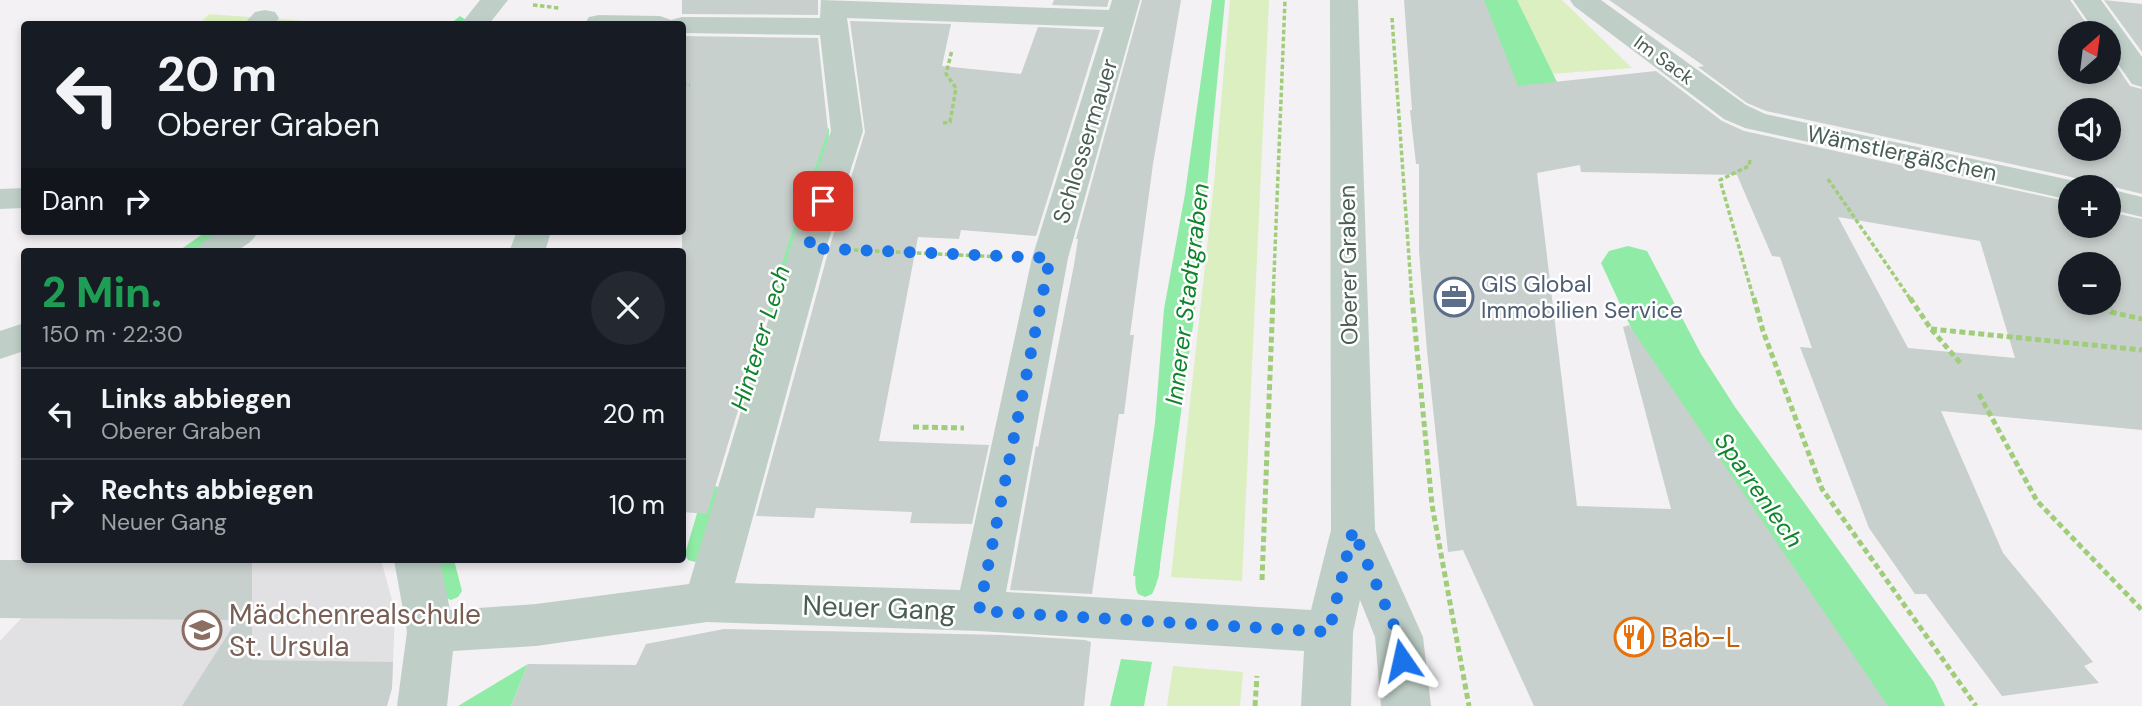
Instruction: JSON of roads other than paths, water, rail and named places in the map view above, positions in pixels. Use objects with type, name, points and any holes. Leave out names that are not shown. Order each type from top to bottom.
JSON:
[{"type":"street","points":[[478,21],[495,0]]},
{"type":"street","name":"Oberer Graben","points":[[1326,706],[1329,632],[1353,530],[1344,0]]},
{"type":"street","points":[[2087,0],[2142,78]]},
{"type":"street","name":"Im Sack","points":[[1589,4],[1746,117]]},
{"type":"street","points":[[686,25],[834,12],[1124,10]]},
{"type":"street","name":"Schlossermauer","points":[[979,611],[1050,258],[1124,10]]},
{"type":"street","points":[[707,602],[808,248],[847,131],[834,12]]},
{"type":"street","points":[[602,16],[638,21]]},
{"type":"street","name":"Wämstlergäßchen","points":[[1746,117],[2058,187]]},
{"type":"street","points":[[0,199],[21,198]]},
{"type":"street","points":[[2121,202],[2142,207]]},
{"type":"street","points":[[219,248],[236,235]]},
{"type":"street","points":[[0,346],[21,337]]},
{"type":"street","name":"Oberer Graben","points":[[1353,530],[1399,637],[1406,706]]},
{"type":"street","points":[[418,563],[431,632],[422,706]]},
{"type":"street","name":"Neuer Gang","points":[[431,632],[536,625],[707,602],[979,611],[1329,632]]},
{"type":"water","points":[[1212,0],[1225,0],[1195,311],[1158,579],[1133,576],[1155,423],[1164,309],[1185,194]]},
{"type":"water","points":[[1121,659],[1152,662],[1144,706],[1110,706]]},
{"type":"water","points":[[528,664],[511,706],[458,706]]},
{"type":"waterway","name":"Sparrenlech","points":[[1497,0],[1554,123]]},
{"type":"waterway","name":"Hinterer Lech","points":[[767,309],[821,159],[822,129]]},
{"type":"waterway","points":[[191,248],[212,235]]},
{"type":"waterway","name":"Sparrenlech","points":[[1628,263],[1675,360],[1713,423],[1908,706]]},
{"type":"waterway","name":"Hinterer Lech","points":[[695,554],[713,493]]},
{"type":"waterway","name":"Innerer Stadtgraben","points":[[1145,588],[1150,557]]},
{"type":"waterway","points":[[445,563],[451,591]]},
{"type":"place","name":"GIS Global Immobilien Service","points":[[1454,297]]},
{"type":"place","name":"Mädchenrealschule St. Ursula","points":[[202,630]]},
{"type":"place","name":"Bab-L","points":[[1634,637]]}]
